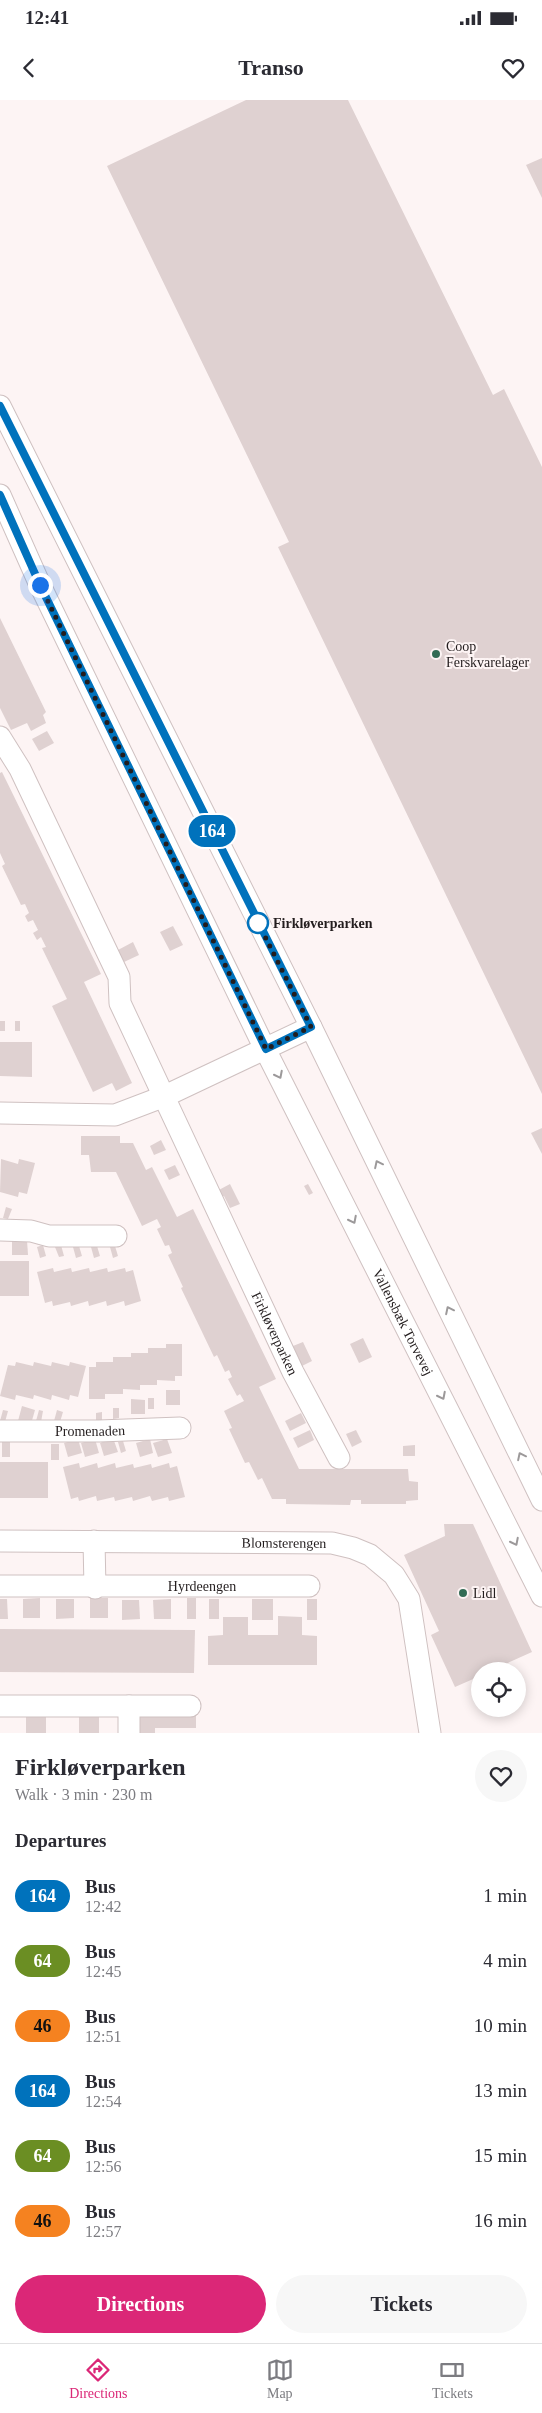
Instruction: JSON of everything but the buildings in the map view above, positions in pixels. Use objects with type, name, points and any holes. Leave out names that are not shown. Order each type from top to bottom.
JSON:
[{"type":"street","points":[[0,406],[311,1027],[542,1500]]},
{"type":"street","name":"Vallensbæk Torvevej","points":[[0,495],[40,585],[266,1049],[542,1596]]},
{"type":"street","name":"Firkløverparken","points":[[0,737],[20,769],[119,977],[120,1003],[293,1372],[339,1458]]},
{"type":"street","points":[[0,1113],[115,1115],[165,1096],[311,1027]]},
{"type":"street","points":[[0,1230],[31,1230],[49,1236],[116,1236]]},
{"type":"street","name":"Promenaden","points":[[0,1431],[99,1431],[180,1428]]},
{"type":"street","name":"Blomsterengen","points":[[0,1541],[332,1543],[353,1548],[370,1555],[394,1575],[409,1599],[430,1733]]},
{"type":"street","points":[[94,1541],[95,1588]]},
{"type":"street","name":"Hyrdeengen","points":[[0,1586],[95,1588],[309,1586]]},
{"type":"street","points":[[0,1706],[190,1706]]},
{"type":"street","points":[[129,1706],[129,1733]]},
{"type":"bus line","name":"164","points":[[0,406],[311,1027],[266,1049],[40,585],[0,495]]},
{"type":"place","name":"Coop Ferskvarelager","points":[[436,654]]},
{"type":"place","name":"Firkløverparken","points":[[258,923]]},
{"type":"place","name":"Lidl","points":[[463,1593]]},
{"type":"route","points":[[40,585],[266,1049],[311,1027],[258,923]]}]
